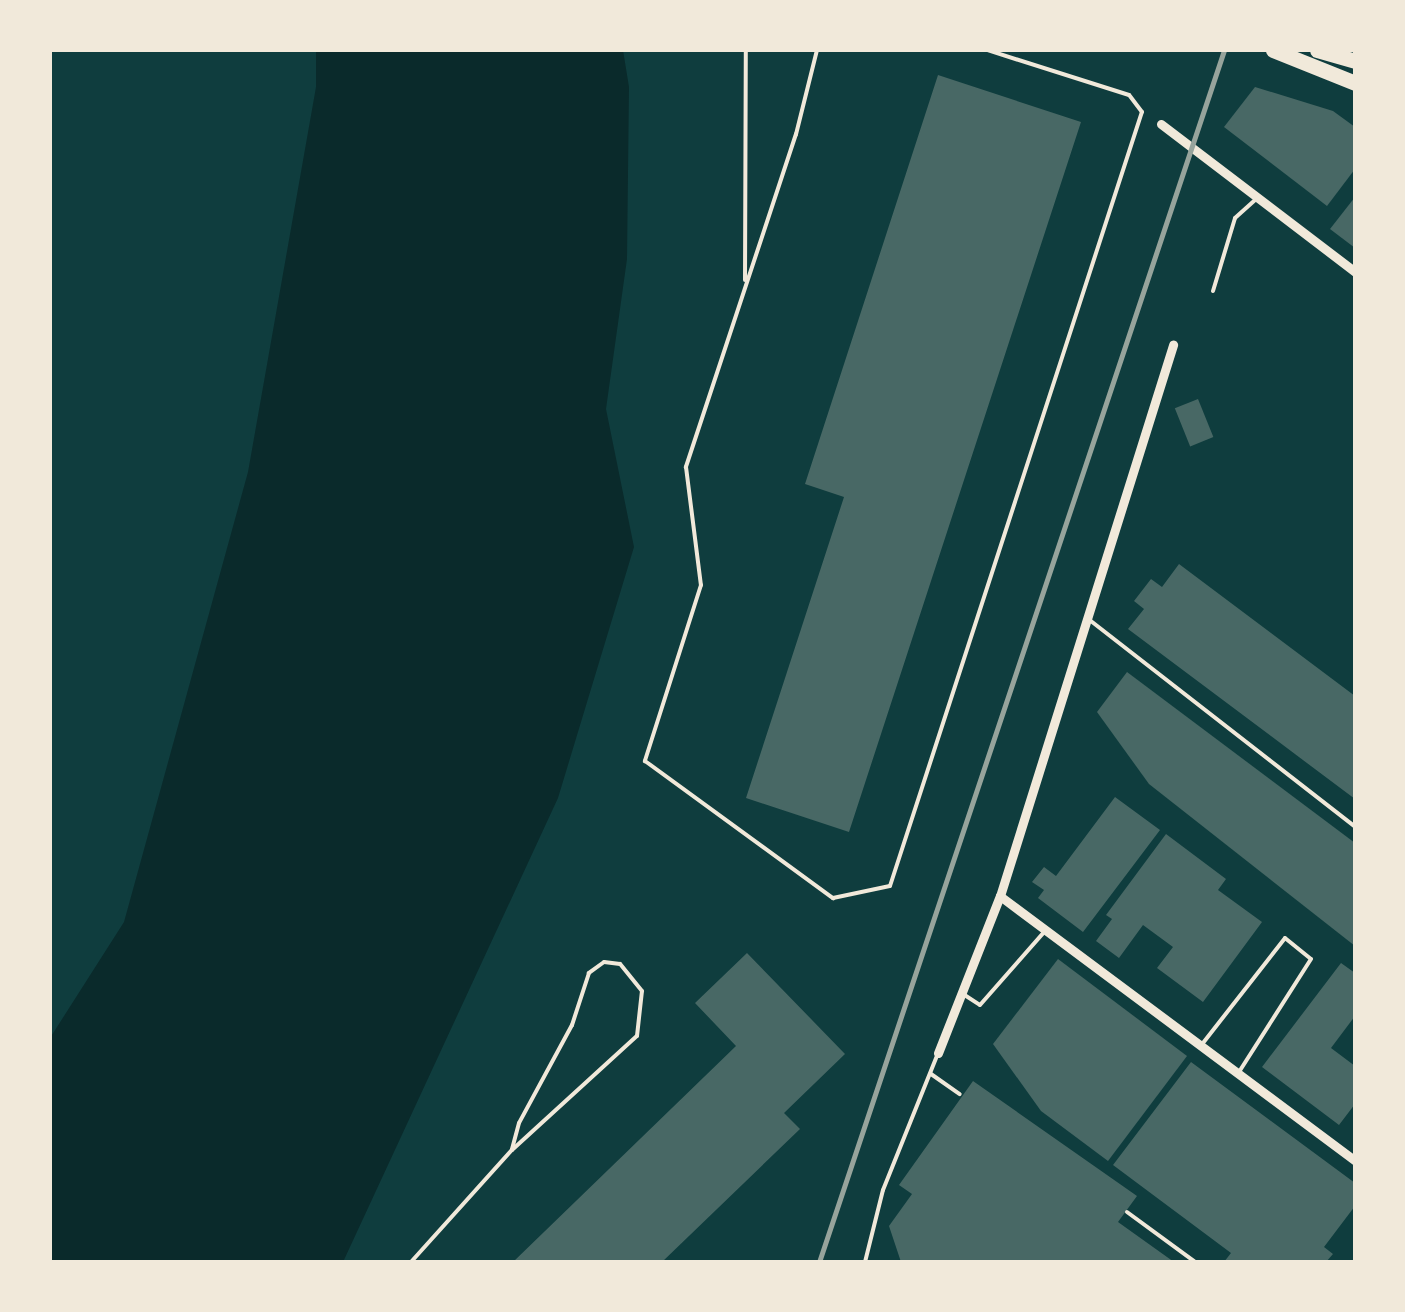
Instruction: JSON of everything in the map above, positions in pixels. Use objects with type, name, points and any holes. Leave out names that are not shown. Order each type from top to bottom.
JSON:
[{"type":"highway","points":[[1273,50],[1355,83]]},
{"type":"highway","points":[[1317,50],[1355,61]]},
{"type":"street","points":[[1161,124],[1355,272]]},
{"type":"street","points":[[938,1053],[1000,896],[1173,346]]},
{"type":"street","points":[[1000,896],[1355,1161]]},
{"type":"lane","points":[[744,284],[746,50]]},
{"type":"lane","points":[[817,50],[796,134],[686,468],[702,585],[644,760],[833,898],[864,896],[890,886],[1142,112],[1129,94],[987,50]]},
{"type":"lane","points":[[1213,291],[1235,218],[1258,198]]},
{"type":"lane","points":[[1088,618],[1355,827]]},
{"type":"lane","points":[[962,993],[980,1005],[1046,930]]},
{"type":"lane","points":[[1200,1046],[1285,938],[1311,959],[1238,1074]]},
{"type":"lane","points":[[410,1262],[512,1150],[637,1036],[642,991],[620,964],[604,962],[588,972],[572,1025],[519,1123],[512,1150]]},
{"type":"lane","points":[[865,1262],[883,1190],[938,1053]]},
{"type":"lane","points":[[930,1073],[960,1094]]},
{"type":"lane","points":[[1126,1212],[1195,1262]]},
{"type":"water","points":[[316,50],[623,50],[629,87],[627,259],[606,409],[634,547],[558,798],[343,1262],[50,1262],[50,1038],[124,922],[248,472],[316,87]]},
{"type":"building","points":[[938,75],[1081,122],[849,832],[746,798],[844,497],[805,484]]},
{"type":"building","points":[[1255,87],[1333,111],[1355,127],[1355,169],[1327,206],[1224,127]]},
{"type":"building","points":[[1355,197],[1355,248],[1330,229]]},
{"type":"building","points":[[1198,399],[1213,437],[1190,446],[1175,408]]},
{"type":"building","points":[[1179,564],[1355,696],[1355,799],[1128,629],[1144,609],[1134,601],[1151,579],[1162,587]]},
{"type":"building","points":[[1127,672],[1355,843],[1355,946],[1149,784],[1097,712]]},
{"type":"building","points":[[1115,797],[1160,830],[1083,932],[1038,898],[1044,890],[1032,882],[1044,867],[1056,876]]},
{"type":"building","points":[[1166,834],[1226,879],[1218,890],[1262,922],[1203,1002],[1157,968],[1173,947],[1143,925],[1119,958],[1096,941],[1112,919],[1106,915]]},
{"type":"building","points":[[747,953],[845,1054],[784,1113],[800,1129],[662,1262],[513,1262],[736,1046],[695,1003]]},
{"type":"building","points":[[1058,959],[1187,1056],[1108,1161],[1041,1111],[993,1044]]},
{"type":"building","points":[[1341,963],[1355,973],[1355,1016],[1331,1048],[1355,1066],[1355,1104],[1339,1125],[1262,1067]]},
{"type":"building","points":[[1191,1062],[1355,1183],[1355,1206],[1324,1247],[1333,1254],[1326,1262],[1224,1262],[1231,1253],[1113,1165]]},
{"type":"building","points":[[973,1081],[1137,1196],[1118,1222],[1174,1262],[901,1262],[889,1226],[912,1194],[899,1185]]},
{"type":"railway","points":[[819,1262],[1224,50]]}]
